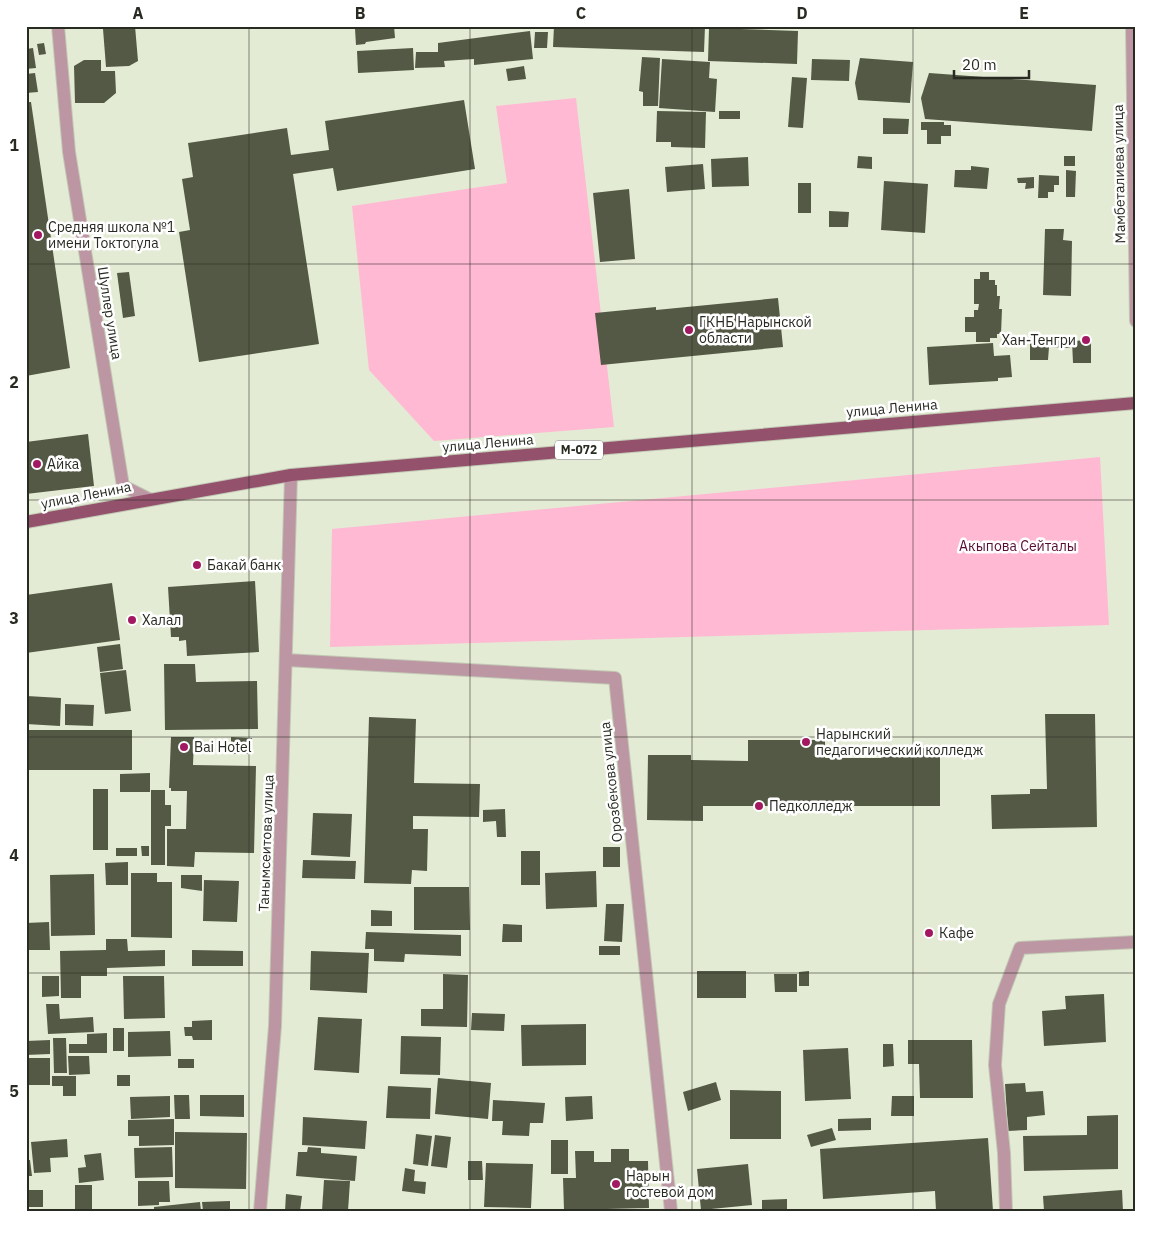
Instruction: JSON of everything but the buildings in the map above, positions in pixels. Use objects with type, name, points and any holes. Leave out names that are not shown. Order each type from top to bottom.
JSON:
[{"type":"main road","name":"улица Ленина","points":[[26,522],[291,475],[1136,402]]},
{"type":"street","name":"Шуллер улица","points":[[58,26],[69,152],[123,486],[149,499]]},
{"type":"street","name":"Мамбеталиева улица","points":[[1132,26],[1136,321]]},
{"type":"street","name":"Танымсеитова улица","points":[[260,1211],[275,1026],[291,475]]},
{"type":"street","name":"Орозбекова улица","points":[[286,660],[615,678],[671,1211]]},
{"type":"street","points":[[1006,1211],[1004,1153],[995,1065],[999,1004],[1020,948],[1136,942]]},
{"type":"green space","points":[[576,98],[614,427],[434,441],[369,370],[352,206],[507,183],[496,106]]},
{"type":"green space","name":"Акыпова Сейталы","points":[[1100,457],[1109,625],[330,647],[332,529]]},
{"type":"place","name":"Средняя школа №1 имени Токтогула","points":[[38,235]]},
{"type":"place","name":"ГКНБ Нарынской области","points":[[689,330]]},
{"type":"place","name":"Хан-Тенгри","points":[[1086,340]]},
{"type":"place","name":"Айка","points":[[37,464]]},
{"type":"place","name":"Бакай банк","points":[[197,565]]},
{"type":"place","name":"Халал","points":[[132,620]]},
{"type":"place","name":"Нарынский педагогический колледж","points":[[806,742]]},
{"type":"place","name":"Bai Hotel","points":[[184,747]]},
{"type":"place","name":"Педколледж","points":[[759,806]]},
{"type":"place","name":"Кафе","points":[[929,933]]},
{"type":"place","name":"Нарын гостевой дом","points":[[616,1184]]}]
